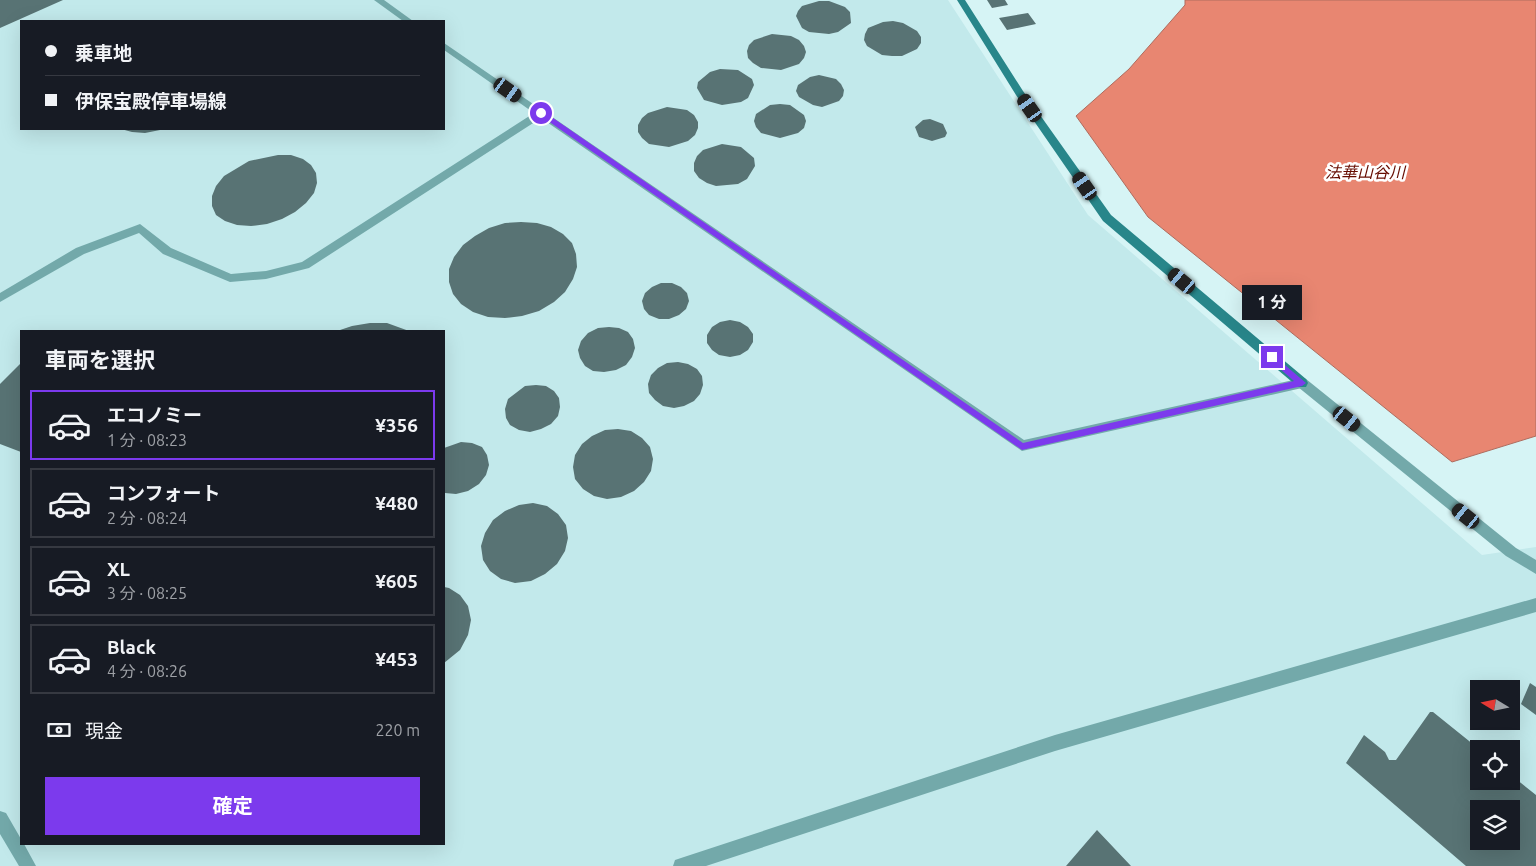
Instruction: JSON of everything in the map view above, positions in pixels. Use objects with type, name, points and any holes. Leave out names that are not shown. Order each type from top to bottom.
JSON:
[{"type":"main road","points":[[961,0],[1019,93],[1107,218],[1302,383]]},
{"type":"street","points":[[378,0],[408,20]]},
{"type":"street","points":[[445,47],[1022,446],[1302,383],[1511,552],[1536,568]]},
{"type":"street","points":[[0,298],[80,251],[140,228],[167,251],[230,278],[266,275],[305,265],[541,113]]},
{"type":"street","points":[[681,866],[1055,743],[1536,605]]},
{"type":"street","points":[[0,819],[28,866]]},
{"type":"shaded area","points":[[0,0],[948,0],[1088,215],[1482,555],[1536,547],[1536,866],[0,866]]},
{"type":"water","name":"法華山谷川","points":[[1185,0],[1536,0],[1536,436],[1452,462],[1148,217],[1076,116],[1129,69],[1185,5]]},
{"type":"building","points":[[0,0],[63,0],[0,28]]},
{"type":"building","points":[[987,0],[1005,0],[1008,5],[992,8]]},
{"type":"building","points":[[819,1],[829,1],[845,7],[850,12],[851,23],[838,32],[829,34],[809,32],[802,28],[796,16],[798,11],[802,6]]},
{"type":"building","points":[[1028,13],[1036,24],[1007,30],[999,18]]},
{"type":"building","points":[[883,22],[903,23],[917,31],[921,37],[921,43],[917,49],[902,56],[892,56],[882,55],[867,46],[864,40],[868,28]]},
{"type":"building","points":[[772,34],[791,36],[799,40],[806,52],[799,64],[781,70],[761,68],[748,58],[747,51],[749,45],[754,40]]},
{"type":"building","points":[[720,69],[738,70],[752,79],[754,85],[748,98],[741,102],[722,105],[704,100],[697,88],[698,82],[710,72]]},
{"type":"building","points":[[819,75],[836,79],[841,84],[844,90],[843,96],[839,101],[822,107],[813,105],[799,97],[796,91],[798,85],[810,77]]},
{"type":"building","points":[[770,105],[790,105],[804,115],[806,121],[804,128],[798,133],[780,138],[761,133],[754,121],[756,114]]},
{"type":"building","points":[[667,107],[687,110],[694,115],[698,122],[695,135],[688,141],[669,147],[649,144],[638,132],[638,125],[648,113]]},
{"type":"building","points":[[930,119],[943,124],[947,133],[945,137],[932,141],[919,137],[915,127],[923,120]]},
{"type":"building","points":[[125,130],[160,130],[145,133]]},
{"type":"building","points":[[722,144],[741,147],[754,158],[755,166],[747,179],[738,184],[716,186],[699,178],[694,171],[694,163],[697,156],[703,150]]},
{"type":"building","points":[[278,155],[291,155],[303,159],[311,165],[316,173],[317,183],[314,193],[306,203],[282,219],[267,224],[237,225],[225,221],[216,215],[212,206],[212,196],[216,186],[224,176],[249,161]]},
{"type":"building","points":[[505,223],[537,223],[551,227],[563,234],[572,243],[576,254],[577,267],[573,279],[565,292],[554,302],[539,311],[505,318],[488,317],[473,312],[461,304],[453,294],[449,282],[449,269],[454,257],[463,245],[489,228]]},
{"type":"building","points":[[661,283],[672,283],[681,287],[687,293],[689,301],[686,309],[679,315],[669,319],[659,319],[649,315],[644,309],[642,301],[645,293]]},
{"type":"building","points":[[730,320],[740,322],[748,327],[753,334],[753,342],[748,350],[740,355],[730,357],[719,355],[712,350],[707,343],[707,335],[712,327],[720,322]]},
{"type":"building","points":[[387,323],[406,330],[340,330],[352,326]]},
{"type":"building","points":[[598,328],[619,328],[628,332],[633,339],[635,348],[632,357],[626,365],[616,370],[593,371],[585,366],[580,358],[578,350],[581,341],[588,333]]},
{"type":"building","points":[[678,362],[688,364],[697,369],[702,376],[703,385],[700,394],[694,401],[684,406],[674,408],[663,406],[649,393],[648,384],[651,375],[667,363]]},
{"type":"building","points":[[20,364],[20,452],[0,444],[0,384]]},
{"type":"building","points":[[525,386],[546,386],[554,391],[559,398],[558,416],[551,424],[541,429],[530,432],[519,430],[510,425],[506,418],[505,409],[508,399]]},
{"type":"building","points":[[605,430],[631,431],[642,438],[650,447],[653,459],[651,471],[644,482],[634,491],[621,497],[607,499],[594,496],[583,489],[575,479],[573,467],[575,455],[582,444],[592,436]]},
{"type":"building","points":[[461,442],[472,443],[482,447],[487,455],[489,465],[486,475],[479,484],[468,491],[456,494],[445,493],[445,448]]},
{"type":"building","points":[[533,503],[547,506],[558,514],[566,525],[568,538],[565,551],[557,564],[545,574],[531,581],[515,583],[501,579],[490,571],[483,560],[481,546],[485,533],[493,520],[505,511],[519,505]]},
{"type":"building","points":[[445,587],[460,595],[468,606],[471,620],[468,635],[460,650],[445,662]]},
{"type":"building","points":[[1530,683],[1536,687],[1536,715],[1521,704]]},
{"type":"building","points":[[1430,712],[1433,712],[1470,742],[1470,790],[1520,790],[1520,782],[1536,795],[1536,866],[1466,866],[1346,763],[1364,735],[1385,752],[1389,760],[1396,760]]},
{"type":"building","points":[[1097,830],[1131,866],[1066,866]]},
{"type":"route","points":[[541,113],[1022,446],[1302,383],[1272,357]]}]
